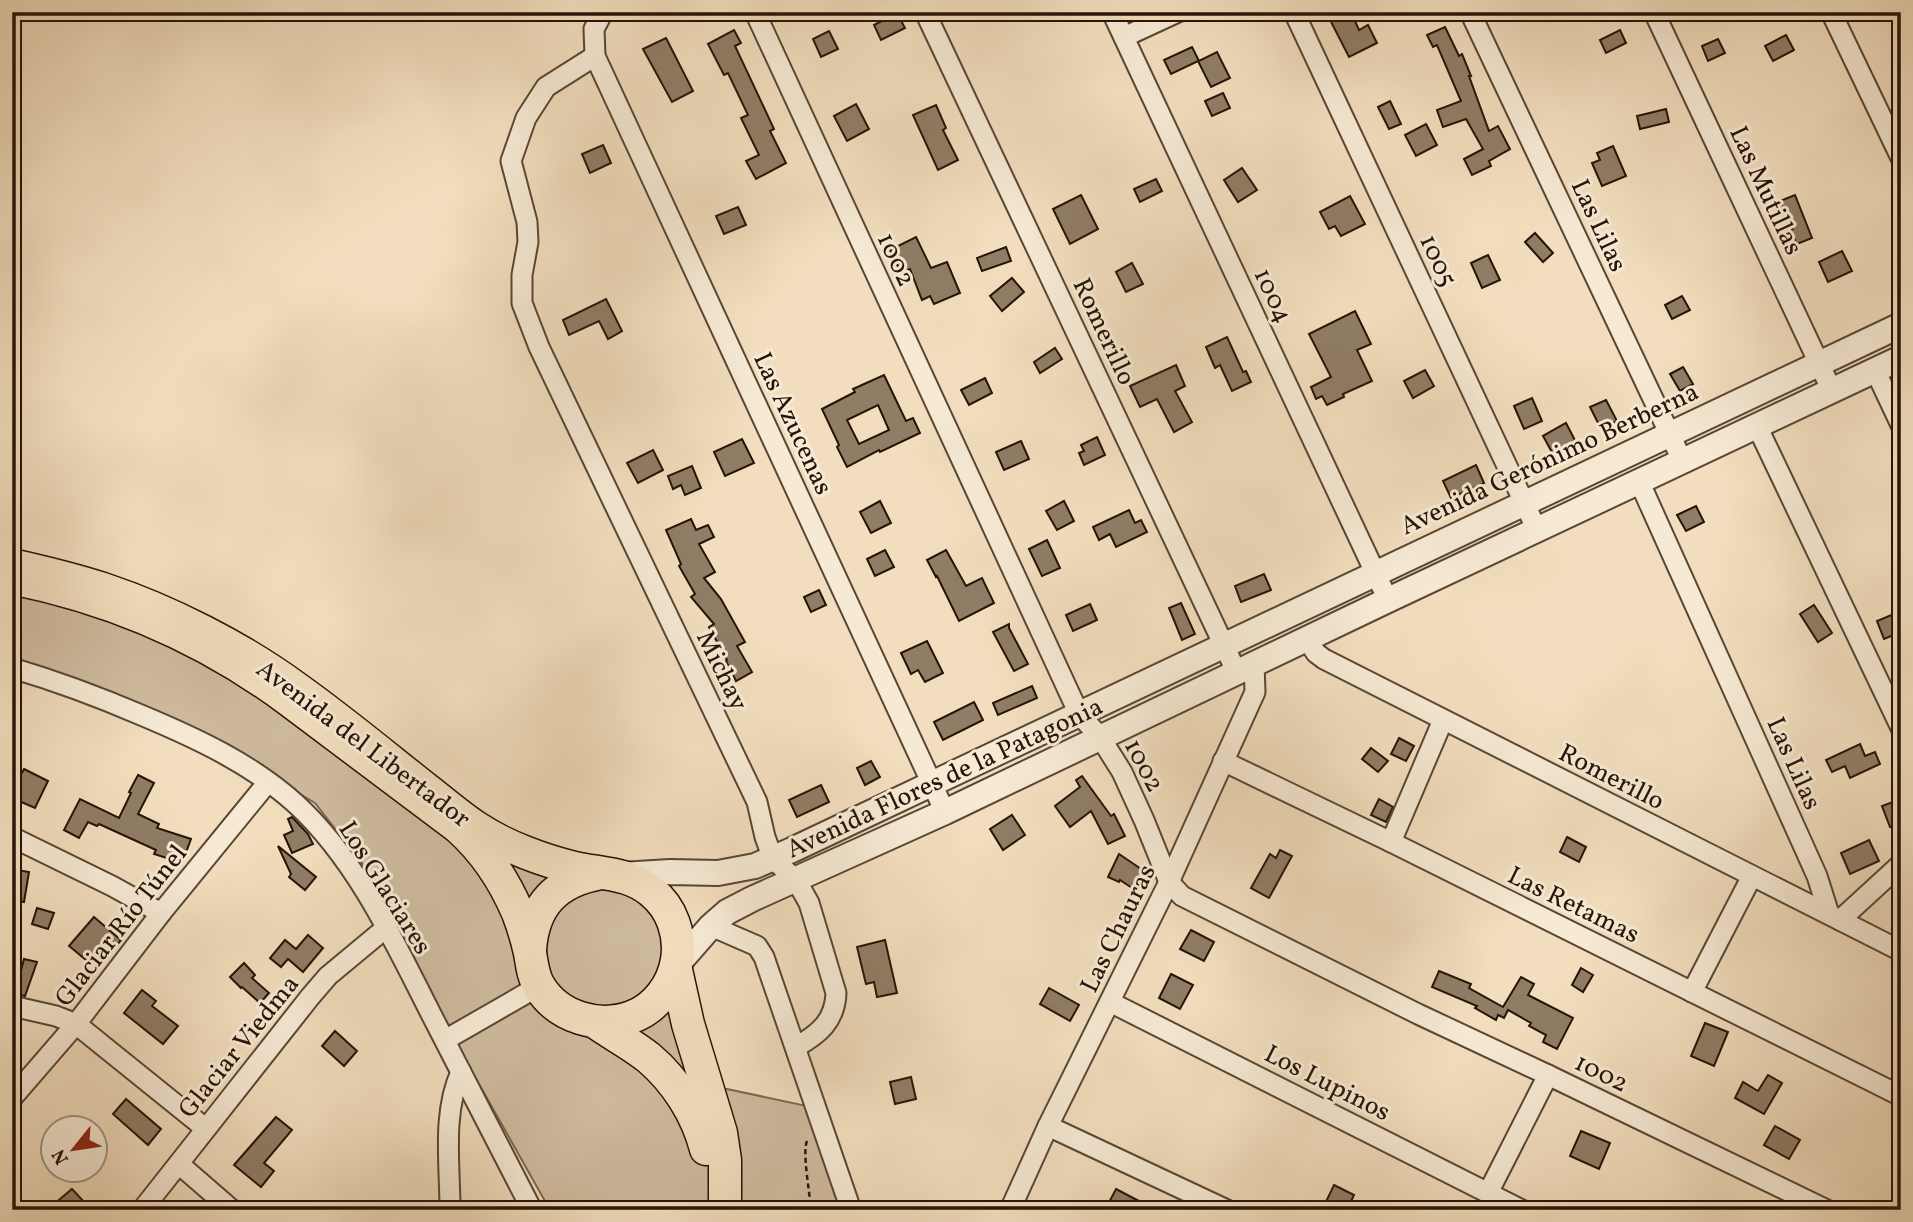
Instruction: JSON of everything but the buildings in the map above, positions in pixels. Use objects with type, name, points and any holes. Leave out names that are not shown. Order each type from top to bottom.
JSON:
[{"type":"main road","name":"Avenida del Libertador","points":[[12,565],[105,589],[196,629],[248,656],[295,687],[477,828],[544,858],[639,882],[655,893],[668,910],[677,929],[679,950],[676,968],[667,989],[653,1005],[635,1016],[615,1022],[595,1022],[575,1017],[557,1006],[539,986],[523,926],[511,898],[491,863],[475,842],[458,827],[262,679],[192,639],[156,622],[90,598],[12,578]]},
{"type":"main road","name":"Avenida del Libertador","points":[[530,952],[531,933],[537,915],[548,898],[563,885],[581,877],[611,874]]},
{"type":"main road","name":"Avenida del Libertador","points":[[676,968],[688,1024],[721,1133],[725,1160],[726,1210]]},
{"type":"main road","name":"Avenida del Libertador","points":[[595,1022],[649,1058],[676,1087],[692,1111],[706,1150],[707,1210]]},
{"type":"street","points":[[595,56],[594,29],[603,12]]},
{"type":"street","name":"1002","points":[[755,12],[1079,714],[1100,737],[1127,784],[1169,883],[1182,896],[1418,1014],[1827,1210]]},
{"type":"street","name":"Romerillo","points":[[925,12],[1224,645],[1246,668]]},
{"type":"street","name":"1004","points":[[1112,12],[1388,600]]},
{"type":"street","points":[[1124,37],[1178,12]]},
{"type":"street","name":"1005","points":[[1294,12],[1537,530]]},
{"type":"street","name":"Las Lilas","points":[[1470,12],[1682,460]]},
{"type":"street","name":"Las Mutillas","points":[[1654,12],[1832,391]]},
{"type":"street","points":[[1831,12],[1901,158]]},
{"type":"street","name":"Michay","points":[[595,56],[546,87],[526,118],[516,144],[511,161],[527,222],[528,242],[522,275],[522,303],[539,347],[757,802],[773,859],[796,880],[809,903],[836,993],[836,1007],[827,1023],[812,1038],[796,1047]]},
{"type":"street","name":"Las Azucenas","points":[[595,56],[945,812]]},
{"type":"street","name":"Avenida Gerónimo Berberna","points":[[1224,645],[1901,324]]},
{"type":"street","points":[[1246,668],[1901,358]]},
{"type":"street","points":[[1875,370],[1901,425]]},
{"type":"street","points":[[1757,426],[1901,728]]},
{"type":"street","name":"Las Lilas","points":[[1639,481],[1835,917]]},
{"type":"street","name":"Romerillo","points":[[1307,639],[1316,653],[1324,659],[1901,951]]},
{"type":"street","name":"Avenida Flores de la Patagonia","points":[[611,874],[718,873],[748,868],[773,859],[1224,645]]},
{"type":"street","name":"Los Glaciares","points":[[12,668],[95,696],[170,727],[234,760],[296,804],[323,832],[358,880],[387,927],[532,1210]]},
{"type":"street","name":"Avenida Flores de la Patagonia","points":[[676,968],[710,926],[727,912],[945,812],[1246,668]]},
{"type":"street","name":"Las Chauras","points":[[1010,1210],[1048,1126],[1169,883],[1255,692],[1246,668]]},
{"type":"street","points":[[1391,842],[1443,720]]},
{"type":"street","name":"Las Retamas","points":[[1223,761],[1901,1096]]},
{"type":"street","name":"Glaciar Río Túnel","points":[[12,1098],[76,1024],[160,913],[268,782]]},
{"type":"street","points":[[12,837],[160,913]]},
{"type":"street","points":[[1835,917],[1901,864]]},
{"type":"street","points":[[1692,992],[1752,876]]},
{"type":"street","points":[[710,926],[757,946],[764,957],[851,1210]]},
{"type":"street","name":"Glaciar Viedma","points":[[142,1210],[328,976],[387,927]]},
{"type":"street","points":[[445,1040],[539,986]]},
{"type":"street","name":"Los Lupinos","points":[[1110,1002],[1522,1210]]},
{"type":"street","points":[[12,1006],[76,1024],[205,1128]]},
{"type":"street","points":[[450,1210],[449,1108],[461,1072]]},
{"type":"street","points":[[1488,1193],[1548,1075]]},
{"type":"street","points":[[1048,1126],[1227,1210]]},
{"type":"street","points":[[178,1164],[232,1210]]},
{"type":"path","points":[[811,1210],[805,1146],[809,1138],[824,1129]]},
{"type":"shaded area","points":[[12,588],[165,638],[297,717],[485,869],[528,979],[627,1032],[673,1007],[701,1088],[727,1089],[807,1106],[843,1210],[550,1210],[466,1061],[375,880],[315,803],[274,779],[12,660]]},
{"type":"shaded area","points":[[493,852],[554,869],[533,910]]},
{"type":"shaded area","points":[[581,886],[633,888],[668,931],[657,987],[607,1013],[555,990],[539,940],[543,923]]}]
